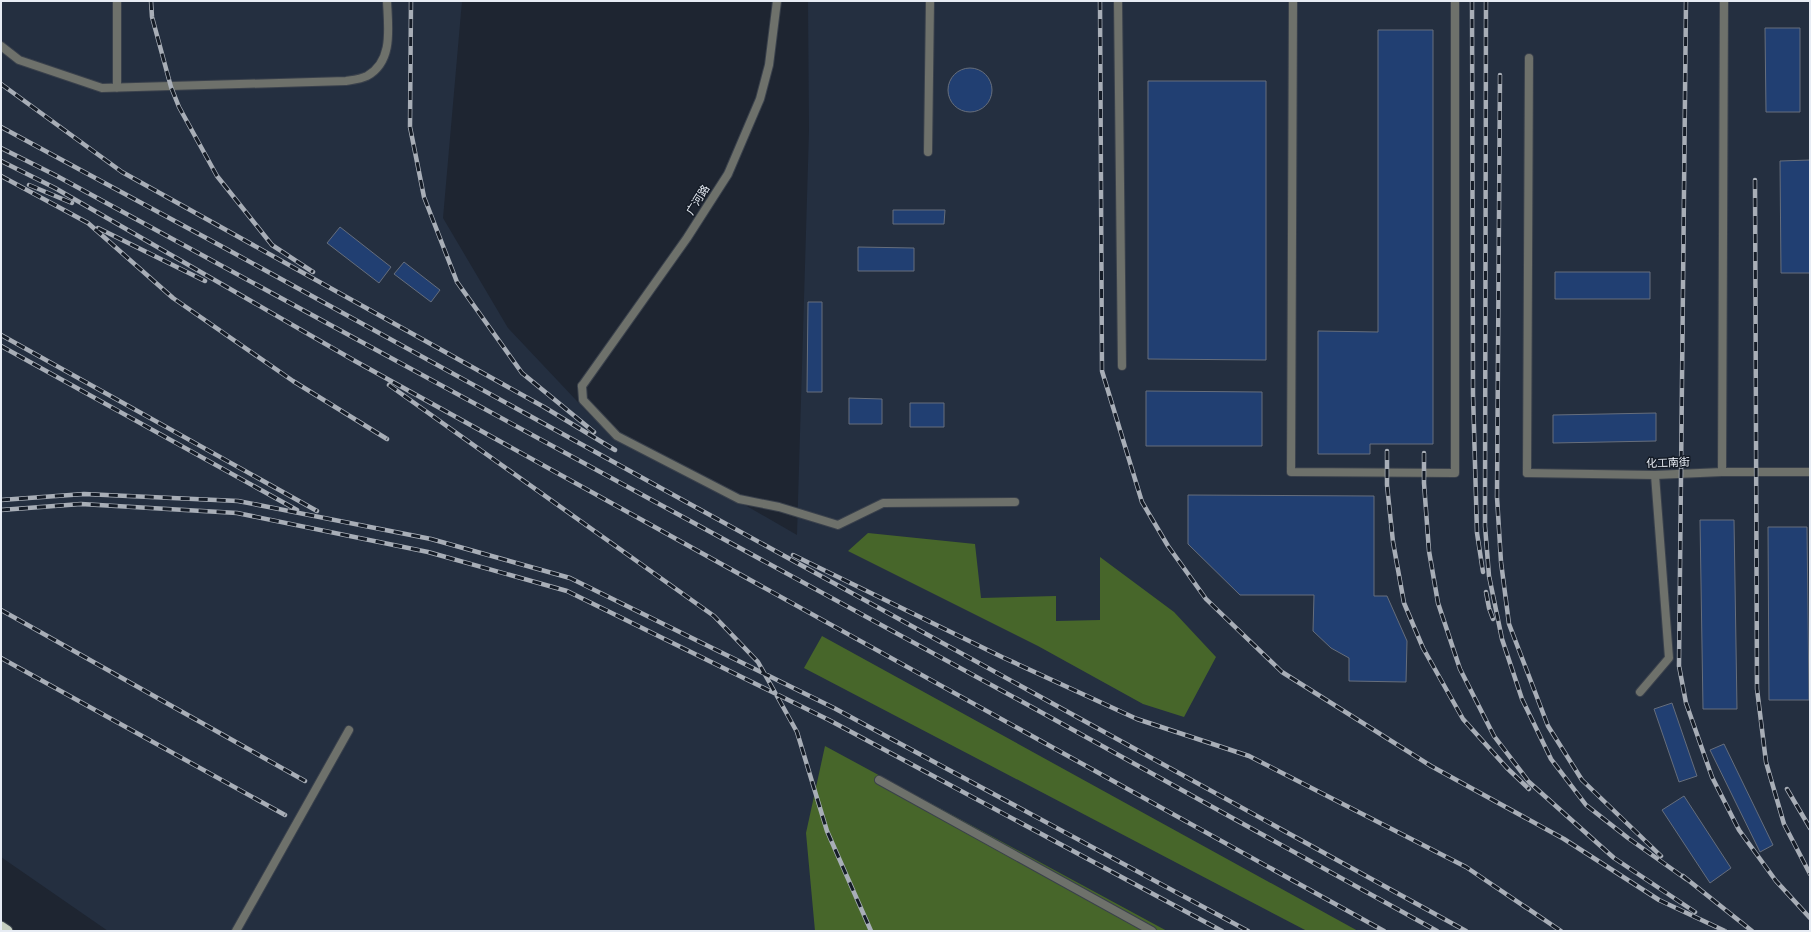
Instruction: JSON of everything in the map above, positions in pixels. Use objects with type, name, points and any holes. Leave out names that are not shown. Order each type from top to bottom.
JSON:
[{"type":"highway","points":[[1,927],[7,931]]},
{"type":"street","points":[[117,88],[118,1]]},
{"type":"street","points":[[1,46],[19,60],[102,88],[346,81],[367,76],[378,67],[385,58],[388,47],[387,1]]},
{"type":"street","name":"广河路","points":[[777,1],[770,58],[760,99],[728,174],[687,238],[582,386],[583,400],[617,436],[739,499],[779,507],[838,525],[883,503],[1015,502]]},
{"type":"street","points":[[928,152],[930,1]]},
{"type":"street","points":[[1118,1],[1122,366]]},
{"type":"street","points":[[1293,1],[1291,472],[1447,473],[1454,473],[1455,1]]},
{"type":"street","points":[[1722,472],[1724,1]]},
{"type":"street","name":"化工南街","points":[[1529,58],[1527,473],[1655,475],[1722,472],[1810,472]]},
{"type":"street","points":[[1640,692],[1669,658],[1655,475]]},
{"type":"street","points":[[236,931],[349,730]]},
{"type":"street","points":[[879,780],[1152,931]]},
{"type":"shaded area","points":[[1,1],[462,1],[443,218],[508,328],[592,417],[797,535],[809,131],[808,1],[1810,1],[1810,931],[108,931],[1,857]]},
{"type":"green space","points":[[868,533],[975,544],[981,598],[1056,596],[1056,621],[1100,620],[1100,557],[1174,612],[1216,657],[1184,717],[1143,704],[1038,646],[848,551]]},
{"type":"green space","points":[[822,636],[1358,931],[1307,931],[804,668]]},
{"type":"green space","points":[[825,746],[1167,931],[815,931],[806,833]]},
{"type":"building","points":[[1765,28],[1800,28],[1800,112],[1766,112]]},
{"type":"building","points":[[1378,30],[1433,30],[1433,444],[1370,444],[1370,454],[1318,454],[1318,331],[1378,332]]},
{"type":"building","points":[[966,68],[974,68],[986,74],[992,86],[992,94],[986,106],[974,112],[966,112],[954,106],[948,94],[948,86],[954,74]]},
{"type":"building","points":[[1148,81],[1266,81],[1266,360],[1148,359]]},
{"type":"building","points":[[1810,160],[1810,273],[1781,273],[1780,161]]},
{"type":"building","points":[[893,210],[945,210],[944,224],[893,224]]},
{"type":"building","points":[[340,227],[391,267],[379,283],[327,243]]},
{"type":"building","points":[[858,247],[914,248],[914,271],[858,271]]},
{"type":"building","points":[[404,262],[440,290],[431,302],[394,274]]},
{"type":"building","points":[[1555,272],[1650,272],[1650,299],[1555,299]]},
{"type":"building","points":[[808,302],[822,302],[822,392],[807,392]]},
{"type":"building","points":[[1146,391],[1262,392],[1262,446],[1146,446]]},
{"type":"building","points":[[849,398],[882,399],[882,424],[849,424]]},
{"type":"building","points":[[910,403],[944,403],[944,427],[910,427]]},
{"type":"building","points":[[1656,413],[1656,441],[1553,443],[1553,415]]},
{"type":"building","points":[[1188,495],[1374,496],[1374,596],[1387,596],[1407,641],[1406,682],[1349,681],[1349,658],[1331,648],[1313,631],[1314,595],[1240,595],[1188,544]]},
{"type":"building","points":[[1700,520],[1734,520],[1737,709],[1703,709]]},
{"type":"building","points":[[1768,527],[1807,527],[1809,700],[1769,700]]},
{"type":"building","points":[[1672,703],[1697,776],[1679,782],[1654,709]]},
{"type":"building","points":[[1724,744],[1773,845],[1760,852],[1710,750]]},
{"type":"building","points":[[1684,796],[1731,868],[1710,883],[1662,810]]},
{"type":"railway","points":[[151,1],[152,17],[171,87],[179,107],[217,176],[272,245],[313,272]]},
{"type":"railway","points":[[411,1],[410,127],[424,197],[457,282],[522,373],[594,432]]},
{"type":"railway","points":[[1100,1],[1102,371],[1142,502],[1168,546],[1206,599],[1282,672],[1431,766],[1564,839],[1659,900],[1725,931]]},
{"type":"railway","points":[[1472,1],[1473,394],[1477,533],[1483,572]]},
{"type":"railway","points":[[1486,1],[1485,526],[1489,576],[1502,639],[1522,699],[1551,759],[1586,805],[1628,838],[1686,879]]},
{"type":"railway","points":[[1686,1],[1679,666],[1686,703],[1712,777],[1739,830],[1776,881],[1810,918]]},
{"type":"railway","points":[[1500,75],[1497,497],[1501,562],[1509,624],[1548,726],[1582,780],[1661,856]]},
{"type":"railway","points":[[1,84],[122,172],[544,407],[615,450]]},
{"type":"railway","points":[[1,127],[221,246],[1466,931]]},
{"type":"railway","points":[[1,148],[55,175],[1019,700],[1437,931]]},
{"type":"railway","points":[[1,161],[55,188],[355,361],[1384,931]]},
{"type":"railway","points":[[1,176],[88,223],[173,298],[293,381],[387,439]]},
{"type":"railway","points":[[1755,180],[1757,689],[1766,762],[1784,824],[1810,874]]},
{"type":"railway","points":[[29,185],[72,203]]},
{"type":"railway","points":[[98,228],[205,281]]},
{"type":"railway","points":[[1,335],[317,511]]},
{"type":"railway","points":[[1,346],[297,510]]},
{"type":"railway","points":[[389,385],[714,616],[758,662],[797,732],[827,831],[871,931]]},
{"type":"railway","points":[[1387,451],[1387,485],[1393,542],[1404,603],[1423,648],[1463,719],[1507,768],[1529,789]]},
{"type":"railway","points":[[1424,453],[1424,483],[1429,551],[1438,603],[1460,669],[1494,736],[1529,782],[1614,858],[1695,912]]},
{"type":"railway","points":[[1,500],[84,494],[238,501],[431,539],[570,578],[834,708],[1248,931]]},
{"type":"railway","points":[[1,510],[81,504],[237,513],[428,552],[567,591],[829,720],[1222,931]]},
{"type":"railway","points":[[793,555],[1002,657],[1137,719],[1249,756],[1466,867],[1561,931]]},
{"type":"railway","points":[[1486,592],[1493,619]]},
{"type":"railway","points":[[1,610],[305,781]]},
{"type":"railway","points":[[1,658],[285,815]]},
{"type":"railway","points":[[1787,789],[1810,828]]},
{"type":"railway","points":[[1683,876],[1752,931]]}]
